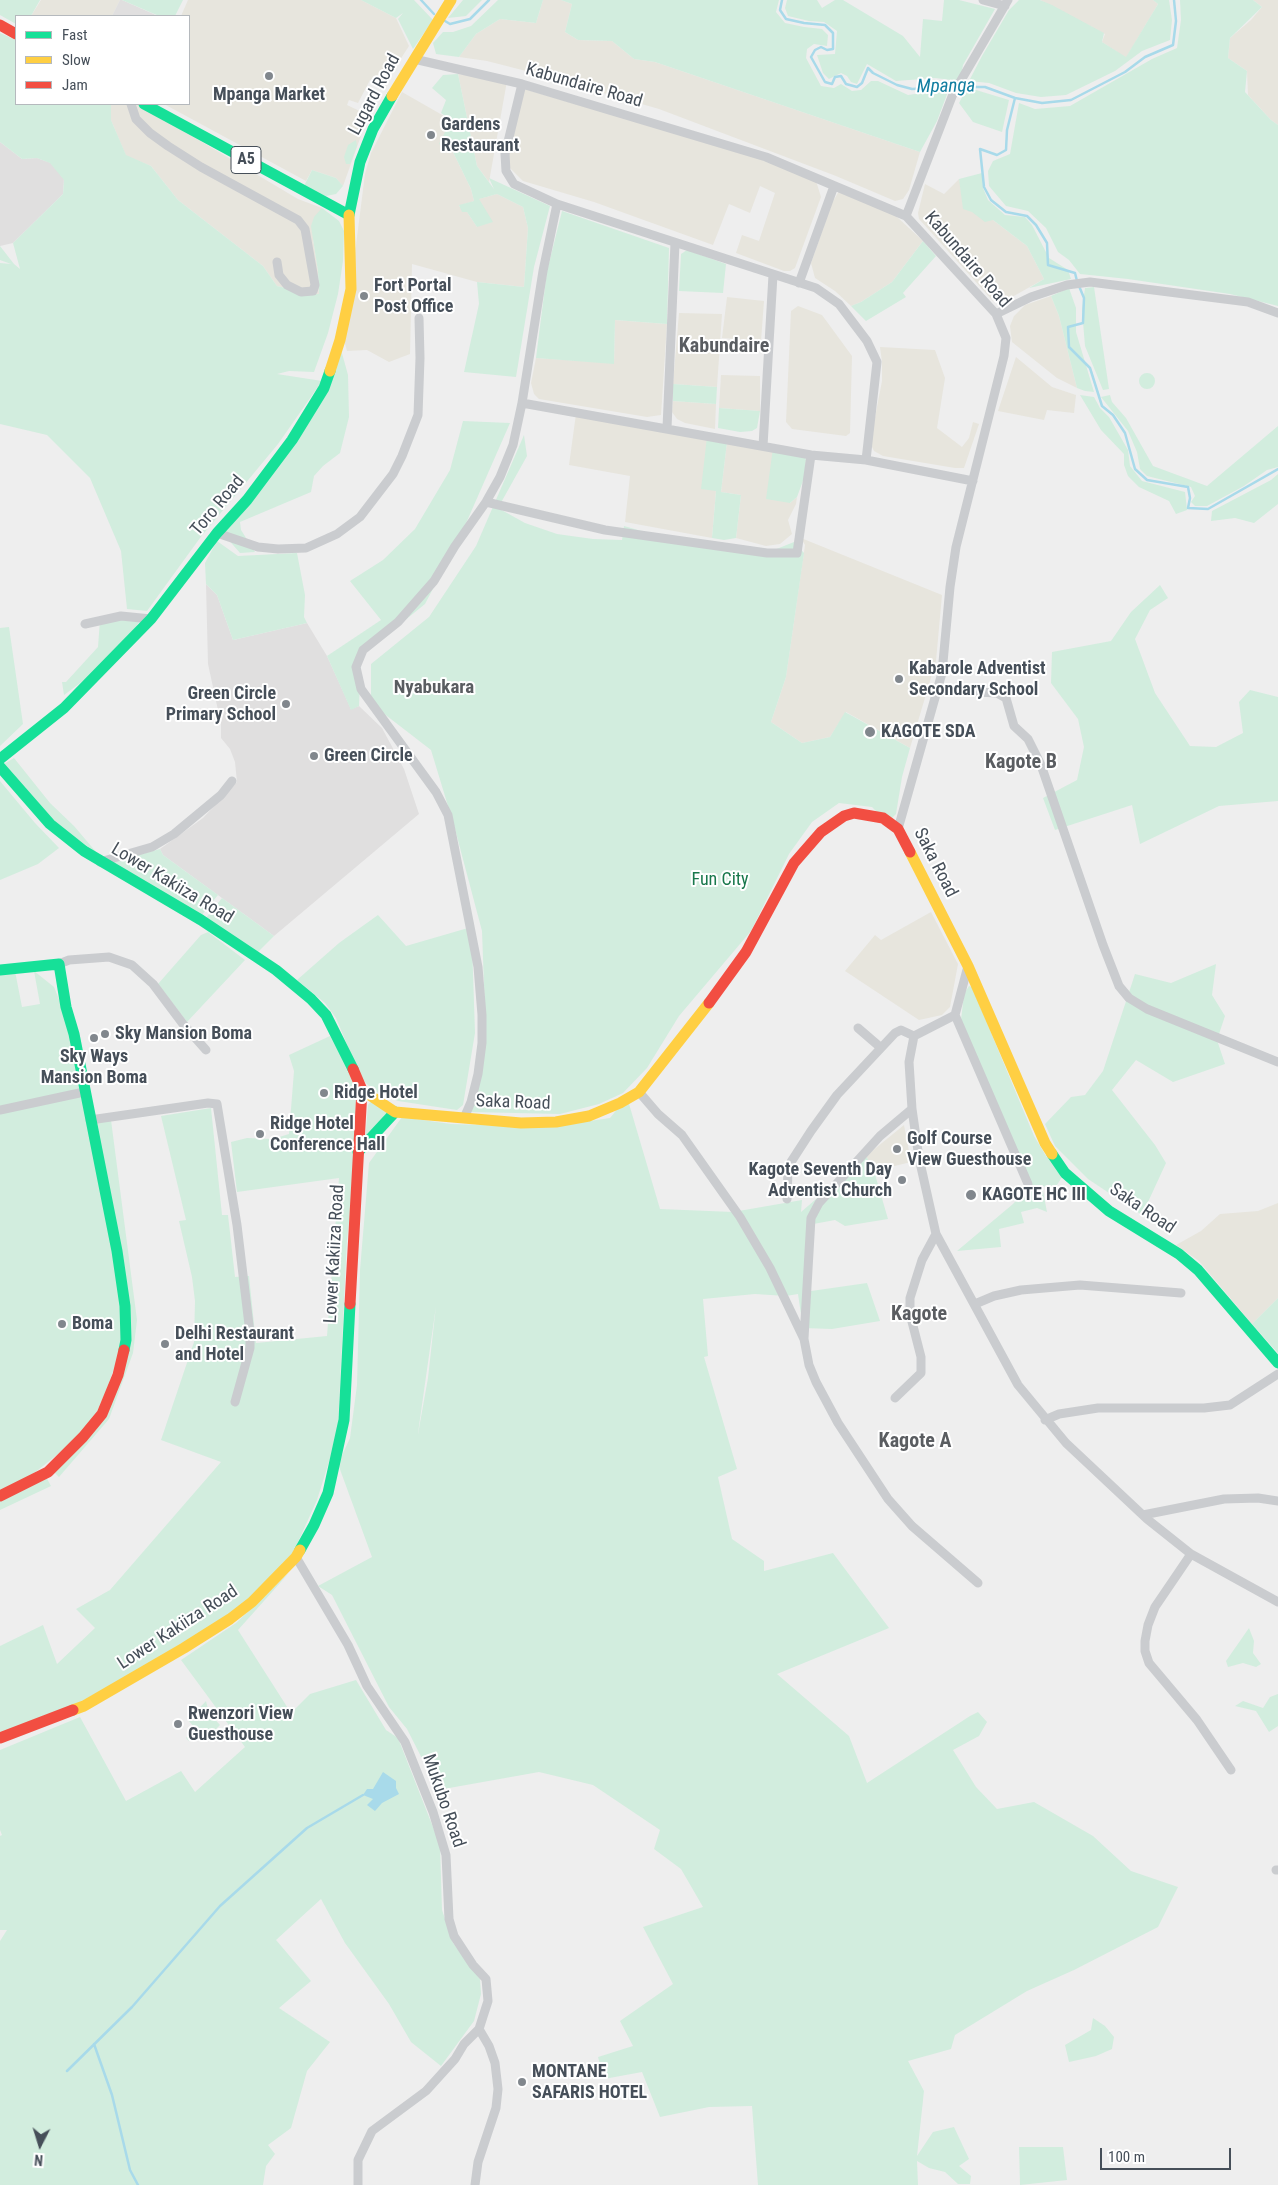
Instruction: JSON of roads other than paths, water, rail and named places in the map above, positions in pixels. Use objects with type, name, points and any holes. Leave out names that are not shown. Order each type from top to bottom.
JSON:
[{"type":"main road","name":"Lugard Road","points":[[349,215],[360,162],[373,129],[451,0]]},
{"type":"main road","points":[[0,25],[15,33]]},
{"type":"main road","name":"A5","points":[[146,105],[349,215]]},
{"type":"main road","name":"Toro Road","points":[[0,759],[64,708],[113,661],[151,619],[217,533],[247,500],[292,440],[324,388],[340,340],[351,289],[349,215]]},
{"type":"main road","name":"Lower Kakiiza Road","points":[[0,767],[50,824],[100,862],[201,920],[276,970],[311,999],[326,1015],[335,1030],[348,1055],[362,1090],[344,1420],[328,1493],[314,1525],[296,1557],[252,1602],[230,1619],[84,1706],[0,1738]]},
{"type":"main road","name":"Saka Road","points":[[362,1090],[395,1112],[521,1124],[556,1122],[589,1116],[620,1103],[639,1092],[703,1012],[746,952],[794,863],[821,832],[844,816],[854,813],[884,818],[898,829],[968,966],[1045,1143],[1065,1172],[1109,1211],[1179,1254],[1198,1270],[1278,1363]]},
{"type":"main road","points":[[0,970],[59,964],[117,1251],[125,1306],[126,1340],[118,1375],[102,1414],[83,1437],[48,1472],[0,1496]]},
{"type":"main road","points":[[358,1152],[395,1112]]},
{"type":"street","points":[[906,216],[953,94],[1006,3],[983,0]]},
{"type":"street","name":"Kabundaire Road","points":[[414,59],[522,84],[766,157],[906,216],[996,314],[1005,332],[1006,343],[956,547],[950,587],[946,644],[938,690],[898,829]]},
{"type":"street","points":[[522,84],[505,154],[506,170],[514,184],[558,204],[816,288],[840,304],[874,351],[877,362],[866,460]]},
{"type":"street","points":[[131,105],[136,119],[150,133],[168,146],[201,167],[298,220],[305,229],[315,285],[313,291],[301,292],[286,285],[279,275],[277,262]]},
{"type":"street","points":[[799,283],[834,186]]},
{"type":"street","points":[[464,1118],[471,1102],[478,1074],[482,1043],[482,1015],[478,967],[448,815],[436,792],[360,688],[356,667],[363,650],[398,622],[434,581],[455,546],[486,502],[500,477],[513,445],[522,404],[543,271],[558,204]]},
{"type":"street","points":[[667,428],[675,243]]},
{"type":"street","points":[[763,446],[773,275]]},
{"type":"street","points":[[996,314],[1031,297],[1067,285],[1090,282],[1248,302],[1278,313]]},
{"type":"street","points":[[217,533],[258,547],[278,550],[306,548],[337,534],[360,517],[393,474],[418,415],[420,368],[419,318]]},
{"type":"street","points":[[522,404],[667,428],[811,455],[866,460],[973,482]]},
{"type":"street","points":[[486,502],[605,530],[767,553],[797,554],[811,455]]},
{"type":"street","points":[[85,624],[122,616],[151,619]]},
{"type":"street","points":[[938,690],[997,694],[1006,698],[1014,726],[1028,740],[1041,765],[1102,945],[1119,986],[1129,998],[1147,1009],[1278,1062]]},
{"type":"street","points":[[100,862],[152,847],[174,834],[222,795],[232,781]]},
{"type":"street","points":[[59,964],[70,960],[109,957],[132,965],[153,984],[183,1024],[206,1050]]},
{"type":"street","points":[[968,966],[956,1015],[1028,1184]]},
{"type":"street","points":[[914,1036],[956,1015]]},
{"type":"street","points":[[858,1028],[880,1047]]},
{"type":"street","points":[[787,1199],[788,1170],[796,1152],[838,1096],[895,1032],[901,1030],[914,1036]]},
{"type":"street","points":[[914,1036],[909,1062],[912,1109],[919,1158],[936,1234],[1018,1385],[1045,1420],[1066,1443],[1143,1515],[1191,1554],[1278,1602]]},
{"type":"street","points":[[0,1110],[84,1092]]},
{"type":"street","points":[[639,1092],[658,1114],[682,1135],[740,1217],[770,1268],[804,1339]]},
{"type":"street","points":[[90,1120],[199,1104],[217,1104],[236,1225],[250,1333],[250,1348],[235,1402]]},
{"type":"street","points":[[912,1109],[880,1136],[818,1203],[814,1211],[810,1228],[804,1339],[809,1365],[825,1399],[838,1423],[888,1499],[912,1526],[978,1583]]},
{"type":"street","points":[[895,1398],[921,1373],[921,1357],[910,1314],[910,1298],[922,1260],[936,1234]]},
{"type":"street","points":[[975,1304],[994,1296],[1021,1290],[1080,1285],[1181,1293]]},
{"type":"street","points":[[1045,1420],[1076,1410],[1098,1408],[1204,1408],[1230,1405],[1278,1374]]},
{"type":"street","points":[[1143,1515],[1224,1499],[1258,1498],[1278,1501]]},
{"type":"street","points":[[1191,1554],[1155,1607],[1144,1640],[1145,1651],[1150,1663],[1197,1720],[1231,1770]]},
{"type":"street","name":"Mukubo Road","points":[[296,1557],[348,1645],[367,1686],[405,1742],[433,1812],[446,1855],[449,1919],[454,1936],[473,1965],[486,1979],[488,2000],[479,2029]]},
{"type":"street","points":[[358,2185],[358,2160],[372,2131],[426,2091],[455,2060],[464,2044],[479,2029],[489,2046],[495,2063],[498,2089],[496,2108],[478,2162],[475,2185]]},
{"type":"water","points":[[383,1772],[396,1781],[396,1788],[399,1794],[382,1803],[375,1811],[367,1805],[373,1799],[363,1795],[367,1789],[373,1789]]},
{"type":"waterway","name":"Mpanga","points":[[421,0],[434,14]]},
{"type":"waterway","name":"Mpanga","points":[[445,21],[450,24],[470,19],[489,0]]},
{"type":"waterway","name":"Mpanga","points":[[782,0],[780,10],[786,19],[825,25],[833,33],[833,49],[827,50],[821,47],[815,50],[811,57],[825,82],[832,84],[835,77],[841,76],[846,84],[857,87],[862,83],[868,68],[873,73],[897,85],[912,89],[954,87]]},
{"type":"waterway","points":[[1015,98],[1042,103],[1071,100],[1125,72],[1145,57],[1173,45],[1176,21],[1174,0]]},
{"type":"waterway","name":"Mpanga","points":[[960,87],[985,87],[1015,98],[1007,130],[1006,150],[997,155],[980,149],[984,187],[991,200],[1006,212],[1027,216],[1036,225],[1047,243],[1048,265],[1075,273],[1077,281]]},
{"type":"waterway","name":"Mpanga","points":[[1079,286],[1084,298],[1083,323],[1068,327],[1069,347],[1090,368],[1102,406],[1113,415],[1125,433],[1135,469],[1147,480],[1188,487],[1190,498],[1188,508],[1208,509],[1278,469]]},
{"type":"waterway","points":[[67,2071],[132,2007],[220,1906],[307,1828],[363,1795]]},
{"type":"waterway","points":[[94,2044],[112,2095],[130,2170],[138,2185]]},
{"type":"place","name":"Mpanga Market","points":[[269,76]]},
{"type":"place","name":"Gardens Restaurant","points":[[431,135]]},
{"type":"place","name":"Fort Portal Post Office","points":[[364,296]]},
{"type":"place","name":"Kabarole Adventist Secondary School","points":[[899,679]]},
{"type":"place","name":"Green Circle Primary School","points":[[286,704]]},
{"type":"place","name":"KAGOTE SDA","points":[[870,732]]},
{"type":"place","name":"Green Circle","points":[[314,756]]},
{"type":"place","name":"Sky Mansion Boma","points":[[105,1034]]},
{"type":"place","name":"Sky Ways Mansion Boma","points":[[94,1038]]},
{"type":"place","name":"Ridge Hotel","points":[[324,1093]]},
{"type":"place","name":"Ridge Hotel Conference Hall","points":[[260,1134]]},
{"type":"place","name":"Golf Course View Guesthouse","points":[[897,1149]]},
{"type":"place","name":"Kagote Seventh Day Adventist Church","points":[[902,1180]]},
{"type":"place","name":"KAGOTE HC III","points":[[971,1195]]},
{"type":"place","name":"Boma","points":[[62,1324]]},
{"type":"place","name":"Delhi Restaurant and Hotel","points":[[165,1344]]},
{"type":"place","name":"Rwenzori View Guesthouse","points":[[178,1724]]},
{"type":"place","name":"MONTANE SAFARIS HOTEL","points":[[522,2082]]},
{"type":"district","name":"Kabundaire","points":[[724,347]]},
{"type":"district","name":"Nyabukara","points":[[434,688]]},
{"type":"district","name":"Kagote B","points":[[1021,763]]},
{"type":"district","name":"Kagote","points":[[919,1315]]},
{"type":"district","name":"Kagote A","points":[[915,1442]]},
{"type":"park label","name":"Fun City","points":[[720,880]]}]
